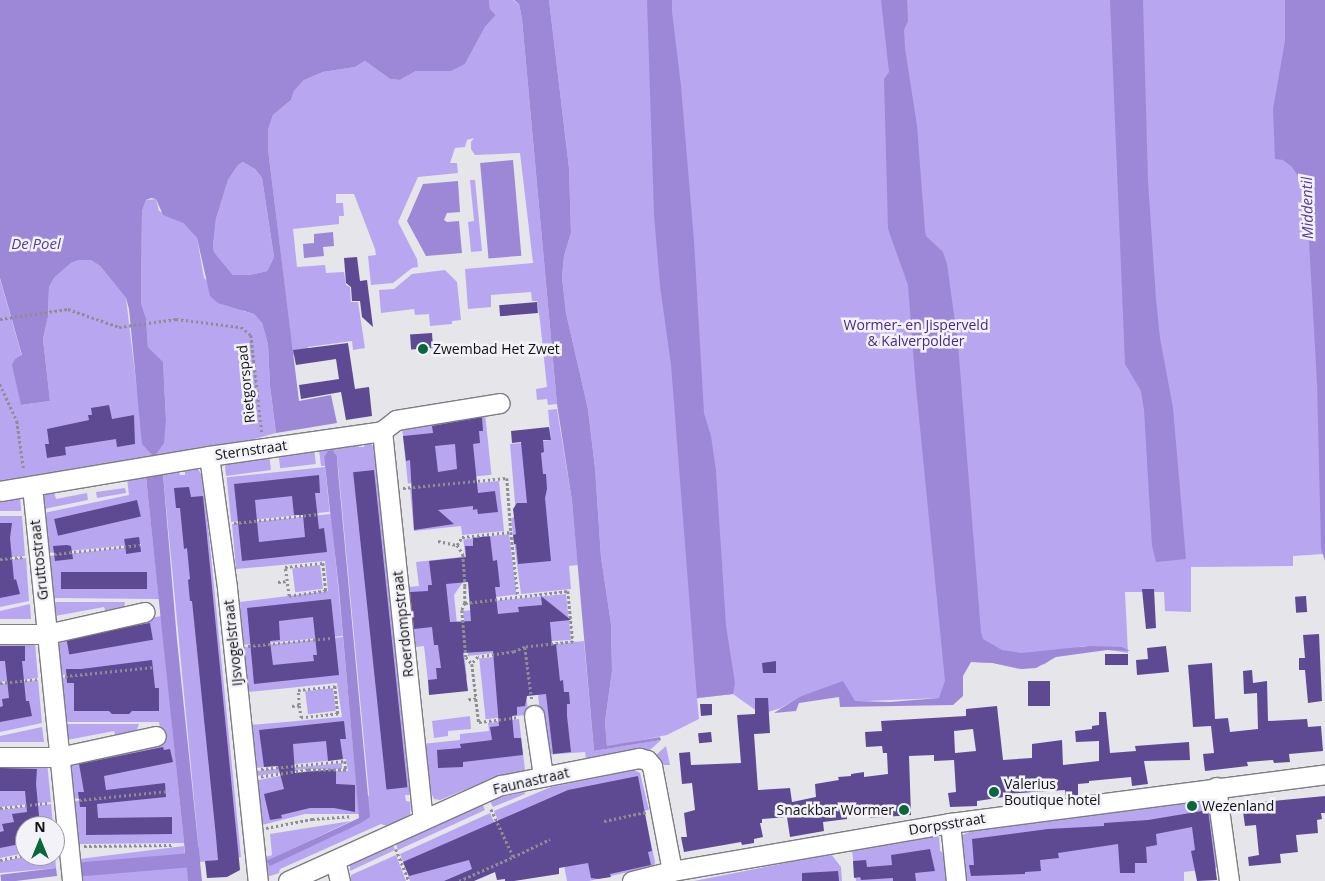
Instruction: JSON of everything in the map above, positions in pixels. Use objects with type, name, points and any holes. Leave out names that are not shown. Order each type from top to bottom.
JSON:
[{"type":"street","name":"Sternstraat","points":[[0,491],[209,456],[382,430],[396,420],[500,403]]},
{"type":"street","name":"Roerdompstraat","points":[[382,430],[423,818]]},
{"type":"street","name":"IJsvogelstraat","points":[[209,456],[219,524],[258,881]]},
{"type":"street","name":"Gruttostraat","points":[[30,487],[39,556],[72,881]]},
{"type":"street","points":[[0,634],[47,634],[145,612]]},
{"type":"street","points":[[534,715],[543,776]]},
{"type":"street","points":[[0,757],[59,757],[156,736]]},
{"type":"street","name":"Faunastraat","points":[[288,881],[423,818],[501,785],[639,758],[647,760],[652,766],[672,871]]},
{"type":"street","name":"Dorpsstraat","points":[[632,881],[672,871],[950,823],[1325,774]]},
{"type":"street","points":[[1216,787],[1229,881]]},
{"type":"street","points":[[950,823],[956,881]]},
{"type":"street","points":[[335,860],[340,881]]},
{"type":"path","name":"Rietgorspad","points":[[0,319],[52,310],[73,309],[113,326],[128,326],[176,319],[233,325],[249,332],[264,449]]},
{"type":"path","points":[[0,384],[17,421],[30,487]]},
{"type":"path","points":[[389,489],[507,478],[510,532],[518,597]]},
{"type":"path","points":[[219,524],[319,514]]},
{"type":"path","points":[[457,546],[462,537],[510,532]]},
{"type":"path","points":[[438,541],[457,546],[463,554],[464,604],[462,610],[466,657],[472,664],[478,722],[534,715],[525,647]]},
{"type":"path","points":[[0,559],[140,545]]},
{"type":"path","points":[[323,563],[326,591],[289,596],[287,581],[285,566],[323,563]]},
{"type":"path","points":[[278,582],[287,581]]},
{"type":"path","points":[[464,604],[568,591],[573,642],[525,647],[514,652],[478,657],[472,664]]},
{"type":"path","points":[[233,648],[331,638]]},
{"type":"path","points":[[0,683],[156,667]]},
{"type":"path","points":[[335,686],[338,714],[301,718],[300,705],[298,690],[335,686]]},
{"type":"path","points":[[468,700],[476,699]]},
{"type":"path","points":[[292,706],[300,705]]},
{"type":"path","points":[[345,761],[346,770],[308,770],[247,775],[345,761]]},
{"type":"path","points":[[0,808],[169,791]]},
{"type":"path","points":[[483,792],[513,857]]},
{"type":"path","points":[[604,821],[660,810]]},
{"type":"path","points":[[253,831],[312,818],[351,816]]},
{"type":"path","points":[[390,834],[409,881]]},
{"type":"path","points":[[459,881],[550,839]]},
{"type":"path","points":[[68,846],[172,844]]},
{"type":"path","points":[[0,860],[15,857]]},
{"type":"green space","points":[[489,0],[513,0],[519,4],[522,19],[557,404],[548,405],[547,399],[537,400],[536,389],[547,387],[537,301],[532,301],[531,292],[491,295],[491,307],[468,309],[465,269],[533,263],[520,153],[475,155],[471,149],[471,142],[474,138],[467,140],[465,147],[455,148],[450,163],[457,163],[458,173],[418,177],[398,222],[417,259],[418,267],[412,268],[393,283],[371,285],[368,256],[376,255],[375,249],[354,194],[336,194],[336,203],[343,203],[344,216],[339,216],[339,224],[293,229],[297,267],[325,265],[326,273],[344,272],[346,285],[350,287],[351,302],[358,302],[365,348],[353,350],[352,341],[308,347],[308,353],[293,355],[268,149],[268,130],[273,115],[291,100],[294,91],[304,80],[323,72],[355,67],[365,61],[390,79],[400,80],[416,71],[458,67],[465,64],[485,27],[496,15],[490,9]]},
{"type":"green space","name":"Wormer- en Jisperveld & Kalverpolder","points":[[549,0],[1325,0],[1323,554],[1293,556],[1293,566],[1191,567],[1191,612],[1165,611],[1164,592],[1125,592],[1128,653],[1084,646],[1064,650],[1045,664],[1019,669],[993,663],[971,662],[939,698],[844,702],[843,686],[799,697],[781,708],[761,714],[733,694],[699,698],[697,699],[699,719],[667,735],[607,747],[605,722],[612,671],[611,624],[601,557],[595,468],[588,409],[566,313],[562,277],[564,256],[571,233],[569,168]]},
{"type":"green space","points":[[243,162],[255,169],[262,178],[274,257],[267,271],[249,275],[233,275],[214,252],[213,246],[216,219],[228,180],[238,165]]},
{"type":"green space","points":[[470,180],[475,180],[482,251],[471,252],[468,222],[474,221]]},
{"type":"green space","points":[[156,199],[159,211],[183,223],[197,238],[204,278],[243,311],[254,314],[262,323],[268,344],[270,386],[276,433],[207,452],[154,457],[0,481],[0,279],[22,356],[21,405],[50,401],[43,339],[48,317],[49,287],[54,278],[71,263],[79,260],[91,260],[100,266],[126,298],[137,390],[166,419],[163,363],[148,347],[146,318],[141,303],[142,211],[146,200]]},
{"type":"green space","points":[[445,270],[457,282],[461,320],[452,321],[452,324],[430,326],[429,314],[415,315],[414,309],[381,313],[379,290],[394,289],[412,274]]},
{"type":"green space","points":[[557,409],[572,501],[578,565],[569,566],[571,589],[521,594],[511,519],[516,515],[510,444],[551,440],[548,410]]},
{"type":"green space","points":[[485,413],[491,475],[408,483],[401,422]]},
{"type":"green space","points":[[364,443],[371,443],[374,448],[410,795],[405,795],[406,801],[411,802],[410,815],[387,826],[381,824],[280,869],[279,873],[270,876],[266,875],[263,863],[266,861],[266,857],[272,855],[270,834],[351,821],[267,861],[359,824],[369,794],[337,456],[333,452],[328,453],[324,457],[325,466],[321,466],[319,450],[359,444],[359,447],[364,447]]},
{"type":"green space","points":[[314,448],[316,464],[280,468],[278,452]]},
{"type":"green space","points":[[269,455],[271,470],[226,476],[225,466],[227,463]]},
{"type":"green space","points":[[325,467],[330,512],[231,522],[227,477]]},
{"type":"green space","points":[[197,468],[203,476],[241,857],[200,862],[163,474],[179,472],[180,475],[185,475],[185,471]]},
{"type":"green space","points":[[146,477],[159,599],[53,598],[49,556],[141,546],[141,544],[48,553],[44,513],[129,495],[127,479]]},
{"type":"green space","points":[[499,481],[504,531],[462,535],[461,526],[414,531],[410,489]]},
{"type":"green space","points":[[125,488],[126,493],[97,498],[96,492]]},
{"type":"green space","points":[[53,489],[56,499],[87,493],[88,500],[44,509],[43,492]]},
{"type":"green space","points":[[20,495],[21,511],[0,511],[0,497]]},
{"type":"green space","points":[[331,514],[343,636],[243,645],[240,602],[328,591],[325,561],[236,569],[232,524]]},
{"type":"green space","points":[[0,516],[22,516],[25,556],[0,558]]},
{"type":"green space","points":[[509,534],[516,595],[471,600],[463,540]]},
{"type":"green space","points":[[461,557],[463,582],[454,595],[459,642],[463,643],[467,678],[428,682],[424,646],[415,647],[409,587],[419,586],[416,562]]},
{"type":"green space","points":[[26,558],[29,601],[0,607],[0,561]]},
{"type":"green space","points":[[320,565],[323,589],[295,592],[292,568]]},
{"type":"green space","points":[[566,594],[571,640],[517,643],[511,651],[468,656],[463,611],[493,608],[493,601]]},
{"type":"green space","points":[[54,602],[125,602],[124,610],[107,615],[104,607],[55,616]]},
{"type":"green space","points":[[30,604],[31,619],[0,619],[0,611]]},
{"type":"green space","points":[[161,616],[184,843],[78,844],[74,801],[170,790],[74,799],[69,759],[162,740],[159,722],[65,722],[61,678],[157,667],[61,675],[57,638]]},
{"type":"green space","points":[[343,637],[359,814],[305,814],[262,825],[258,780],[308,771],[348,771],[346,759],[256,768],[251,725],[342,717],[337,683],[248,692],[244,647]]},
{"type":"green space","points":[[584,641],[594,751],[661,740],[649,751],[637,749],[586,759],[585,752],[545,755],[538,695],[531,690],[527,647]]},
{"type":"green space","points":[[0,643],[35,643],[38,678],[0,682]]},
{"type":"green space","points":[[522,654],[528,715],[486,719],[479,658]]},
{"type":"green space","points":[[38,680],[42,723],[0,732],[0,684]]},
{"type":"green space","points":[[333,688],[336,711],[308,714],[305,691]]},
{"type":"green space","points":[[470,716],[471,729],[448,731],[448,736],[434,738],[432,721]]},
{"type":"green space","points":[[519,719],[525,770],[486,781],[440,800],[434,799],[429,788],[422,744],[460,740],[460,734],[489,731],[488,723]]},
{"type":"green space","points":[[66,724],[139,724],[136,732],[116,738],[114,731],[67,740]]},
{"type":"green space","points":[[42,727],[44,742],[0,742],[0,736]]},
{"type":"green space","points":[[666,746],[670,765],[661,765],[656,755]]},
{"type":"green space","points":[[47,762],[51,802],[0,807],[0,763]]},
{"type":"green space","points":[[342,763],[342,769],[303,769],[257,776],[257,771]]},
{"type":"green space","points":[[634,770],[640,773],[649,810],[602,819],[603,823],[645,814],[655,862],[654,866],[589,881],[567,881],[564,865],[513,855],[494,811],[551,787]]},
{"type":"green space","points":[[524,790],[525,794],[493,807],[489,799]]},
{"type":"green space","points":[[1216,798],[1226,867],[1184,872],[1184,881],[965,881],[961,836],[971,831]]},
{"type":"green space","points":[[482,803],[485,810],[398,850],[395,841]]},
{"type":"green space","points":[[51,804],[52,816],[15,816],[15,855],[0,858],[0,810]]},
{"type":"green space","points":[[490,813],[509,856],[456,881],[410,881],[400,854]]},
{"type":"green space","points":[[939,836],[940,851],[944,853],[947,881],[856,881],[852,851]]},
{"type":"green space","points":[[392,842],[395,850],[350,871],[350,863]]},
{"type":"green space","points":[[184,846],[188,881],[82,881],[79,859]]},
{"type":"green space","points":[[831,854],[841,867],[842,881],[694,881]]},
{"type":"green space","points":[[396,855],[406,881],[351,881],[351,875]]},
{"type":"green space","points":[[15,859],[15,866],[56,866],[56,868],[0,873],[0,862]]},
{"type":"water","name":"De Poel","points":[[0,0],[489,0],[490,9],[496,15],[485,27],[465,64],[451,71],[416,71],[400,80],[390,79],[365,61],[355,67],[323,72],[304,80],[294,91],[291,100],[273,115],[268,130],[268,149],[299,401],[331,395],[337,423],[276,433],[270,386],[268,344],[262,323],[254,314],[218,303],[210,296],[197,238],[183,223],[163,215],[156,199],[146,200],[142,211],[141,303],[146,318],[148,347],[163,362],[166,419],[164,443],[154,457],[142,444],[129,309],[126,298],[100,266],[91,260],[79,260],[71,263],[54,278],[49,287],[48,317],[43,339],[50,401],[21,405],[12,365],[15,359],[22,355],[0,278]],"holes":[[[243,162],[255,169],[262,178],[274,257],[267,271],[249,275],[233,275],[214,252],[216,219],[228,180],[238,165]]]},
{"type":"water","points":[[514,0],[549,0],[569,168],[571,233],[564,256],[562,277],[566,313],[588,409],[595,468],[601,557],[611,624],[612,671],[605,722],[607,746],[660,737],[661,740],[594,751],[572,501],[557,404],[522,19],[519,4]]},
{"type":"water","points":[[647,0],[672,0],[694,241],[704,413],[711,436],[716,471],[726,626],[735,683],[733,694],[697,698],[671,365],[660,286],[654,215]]},
{"type":"water","points":[[881,0],[907,0],[908,21],[904,30],[905,48],[917,126],[925,230],[926,236],[943,252],[947,264],[958,344],[983,639],[1002,650],[1021,653],[1089,646],[1122,647],[1130,651],[1107,650],[1056,657],[1036,668],[1022,669],[993,663],[971,662],[963,676],[963,696],[953,705],[840,707],[839,697],[799,703],[796,711],[774,713],[799,697],[843,681],[855,701],[890,702],[939,698],[945,681],[915,377],[908,285],[888,229],[884,79],[889,72]]},
{"type":"water","points":[[1110,0],[1143,0],[1148,181],[1156,299],[1160,338],[1173,408],[1186,559],[1156,562],[1152,546],[1144,410],[1141,391],[1125,364]]},
{"type":"water","points":[[1285,0],[1325,0],[1325,561],[1321,548],[1317,383],[1306,188],[1292,167],[1283,160],[1275,159],[1273,109],[1285,41]]},
{"type":"water","points":[[513,160],[521,256],[488,259],[480,163]]},
{"type":"water","points":[[458,181],[460,212],[447,213],[444,220],[447,222],[459,221],[462,253],[426,256],[407,221],[423,184]]},
{"type":"water","points":[[333,232],[334,246],[323,247],[324,256],[304,258],[303,244],[314,243],[314,234]]},
{"type":"water","points":[[332,450],[337,456],[370,817],[270,866],[266,861],[359,818],[339,590],[324,457],[328,451]]},
{"type":"water","points":[[163,474],[177,640],[202,881],[188,881],[146,477]]},
{"type":"water","points":[[56,868],[57,876],[1,881],[0,875]]},
{"type":"building","points":[[357,257],[360,281],[367,280],[373,327],[362,317],[360,301],[352,301],[351,287],[346,283],[344,258]]},
{"type":"building","points":[[537,302],[538,313],[500,316],[499,305]]},
{"type":"building","points":[[432,333],[433,348],[411,349],[410,335]]},
{"type":"building","points":[[348,343],[355,389],[369,387],[372,416],[346,420],[341,392],[301,399],[299,385],[339,379],[336,359],[296,365],[293,350]]},
{"type":"building","points":[[109,405],[112,419],[134,415],[135,444],[117,447],[116,439],[65,447],[66,455],[47,458],[45,444],[49,444],[47,429],[89,420],[88,415],[92,415],[91,408]]},
{"type":"building","points":[[482,417],[483,431],[479,431],[480,443],[473,444],[478,493],[495,491],[498,512],[478,514],[477,509],[473,510],[473,506],[438,510],[454,524],[414,530],[410,460],[406,461],[403,436],[433,433],[432,426]],"holes":[[[455,444],[457,469],[438,472],[435,446]]]},
{"type":"building","points":[[549,427],[551,440],[543,440],[544,452],[541,453],[543,474],[546,474],[547,489],[545,498],[551,561],[518,564],[513,535],[516,534],[513,509],[517,503],[527,503],[521,442],[512,443],[511,431]]},
{"type":"building","points":[[374,470],[407,787],[386,789],[353,472]]},
{"type":"building","points":[[319,475],[320,493],[315,493],[319,529],[324,528],[327,552],[242,561],[234,484]],"holes":[[[292,496],[294,515],[303,515],[305,537],[259,542],[255,500]]]},
{"type":"building","points":[[189,487],[191,497],[203,496],[240,870],[227,877],[207,878],[205,861],[218,860],[192,601],[190,601],[187,548],[184,549],[180,508],[176,508],[174,488]]},
{"type":"building","points":[[137,500],[141,517],[58,536],[54,519]]},
{"type":"building","points":[[0,523],[12,523],[10,538],[14,580],[16,579],[20,594],[0,598]]},
{"type":"building","points":[[490,536],[493,561],[497,560],[500,587],[495,587],[498,614],[519,612],[518,607],[542,605],[541,596],[571,620],[550,622],[552,645],[556,644],[560,681],[563,680],[564,692],[569,692],[570,704],[567,704],[567,716],[571,752],[553,754],[546,694],[527,696],[525,706],[517,707],[517,715],[512,716],[514,738],[521,738],[523,755],[463,762],[463,767],[438,768],[437,750],[461,748],[460,744],[492,740],[490,727],[499,726],[493,651],[463,653],[468,691],[429,695],[428,680],[437,679],[436,668],[441,668],[438,645],[434,645],[432,627],[414,629],[410,592],[428,591],[428,585],[432,585],[429,561],[466,557],[465,546],[473,546],[473,538]],"holes":[[[468,582],[471,621],[450,622],[446,584]]]},
{"type":"building","points":[[139,537],[141,552],[126,554],[124,539]]},
{"type":"building","points":[[53,546],[71,546],[73,559],[55,561]]},
{"type":"building","points":[[61,572],[147,572],[147,589],[61,589]]},
{"type":"building","points":[[1142,589],[1154,589],[1156,628],[1146,629]]},
{"type":"building","points":[[1306,596],[1307,612],[1296,613],[1295,597]]},
{"type":"building","points":[[331,599],[339,675],[254,684],[247,608]],"holes":[[[313,617],[317,655],[313,655],[314,661],[273,665],[270,641],[280,640],[279,621]]]},
{"type":"building","points":[[150,623],[153,640],[69,655],[66,638]]},
{"type":"building","points":[[1319,634],[1322,701],[1308,703],[1305,670],[1299,670],[1299,658],[1305,658],[1303,635]]},
{"type":"building","points":[[0,646],[25,646],[25,661],[22,661],[26,701],[29,701],[32,716],[0,722],[0,707],[3,706],[2,699],[9,698],[5,661],[0,661]]},
{"type":"building","points":[[1166,646],[1169,672],[1137,675],[1136,660],[1148,659],[1147,648]]},
{"type":"building","points":[[1105,654],[1128,654],[1128,665],[1105,665]]},
{"type":"building","points":[[152,660],[155,688],[159,688],[159,711],[132,711],[129,714],[112,714],[109,711],[74,711],[74,683],[67,683],[66,669],[81,669]]},
{"type":"building","points":[[776,661],[776,673],[763,673],[762,663]]},
{"type":"building","points":[[1212,663],[1215,719],[1228,718],[1230,732],[1258,729],[1257,693],[1244,694],[1243,671],[1252,670],[1253,683],[1267,681],[1268,721],[1307,719],[1308,727],[1321,726],[1323,751],[1289,754],[1290,762],[1274,763],[1273,760],[1247,762],[1248,766],[1205,771],[1203,754],[1214,753],[1211,726],[1193,727],[1188,665]]},
{"type":"building","points":[[1028,681],[1050,681],[1050,706],[1028,706]]},
{"type":"building","points":[[755,698],[768,698],[770,733],[754,734],[758,790],[790,788],[792,802],[816,797],[815,784],[839,780],[838,777],[864,772],[864,777],[888,774],[887,753],[883,753],[882,746],[866,747],[865,732],[882,731],[881,721],[966,716],[966,709],[997,706],[1003,760],[1032,758],[1032,744],[1062,740],[1063,765],[1099,761],[1099,741],[1076,742],[1075,731],[1092,729],[1092,726],[1099,725],[1099,712],[1106,712],[1110,753],[1136,751],[1135,746],[1189,742],[1190,760],[1144,761],[1148,784],[1132,786],[1131,777],[1089,781],[1089,783],[1078,784],[1078,795],[1066,797],[1065,790],[1003,794],[1004,797],[977,801],[977,806],[950,807],[948,793],[956,792],[954,760],[934,761],[934,755],[909,756],[911,815],[870,818],[869,809],[847,811],[847,819],[823,822],[824,831],[790,837],[787,817],[762,819],[762,823],[760,823],[763,837],[754,839],[754,843],[742,845],[741,842],[684,852],[681,837],[687,837],[684,813],[695,810],[692,783],[682,784],[679,753],[690,752],[691,765],[741,763],[737,715],[755,714]],"holes":[[[973,729],[976,751],[955,753],[954,731]]]},
{"type":"building","points":[[700,704],[712,704],[712,715],[701,716]]},
{"type":"building","points":[[344,721],[346,739],[340,739],[343,759],[328,761],[326,741],[293,744],[295,773],[336,769],[336,784],[355,785],[355,812],[334,808],[310,808],[281,815],[282,818],[270,820],[264,794],[284,789],[278,766],[264,767],[259,730]]},
{"type":"building","points":[[711,732],[712,742],[699,743],[698,733]]},
{"type":"building","points":[[163,747],[164,750],[170,749],[173,762],[104,776],[106,790],[165,783],[166,797],[97,804],[98,818],[172,817],[172,834],[86,835],[86,807],[80,807],[78,792],[84,792],[79,764]]},
{"type":"building","points":[[0,768],[37,769],[36,784],[39,816],[15,816],[15,845],[0,848],[0,832],[4,831],[2,824],[14,822],[12,814],[27,812],[25,791],[0,791]]},
{"type":"building","points":[[638,776],[652,851],[648,852],[651,865],[610,874],[611,877],[598,879],[591,878],[588,863],[559,868],[559,874],[514,881],[497,880],[495,872],[474,881],[444,881],[472,869],[469,860],[409,876],[403,862],[568,790]]},
{"type":"building","points":[[1325,796],[1325,813],[1321,813],[1322,819],[1317,820],[1318,833],[1296,835],[1298,852],[1280,854],[1281,863],[1249,866],[1248,857],[1259,855],[1256,825],[1245,826],[1242,804]]},
{"type":"building","points":[[1208,810],[1217,880],[1197,881],[1191,851],[1195,850],[1192,827],[1156,834],[1157,845],[1146,847],[1147,863],[1135,863],[1135,873],[1120,873],[1118,844],[1058,853],[1059,858],[1040,860],[1041,871],[1025,872],[1025,874],[971,876],[969,865],[974,865],[972,839],[1048,829],[1104,826],[1104,823],[1148,820]]},
{"type":"building","points":[[930,849],[935,871],[915,873],[916,881],[893,881],[893,878],[861,880],[860,877],[854,878],[853,861],[866,860],[867,867],[892,865],[891,855]]},
{"type":"building","points":[[838,871],[839,881],[802,881],[802,873]]},
{"type":"waterway","points":[[85,869],[193,860],[192,850]]},
{"type":"place","name":"Zwembad Het Zwet","points":[[423,349]]},
{"type":"place","name":"Valerius Boutique hotel","points":[[994,792]]},
{"type":"place","name":"Wezenland","points":[[1192,806]]},
{"type":"place","name":"Snackbar Wormer","points":[[904,810]]},
{"type":"water label","name":"Middentil","points":[[1307,208]]}]
